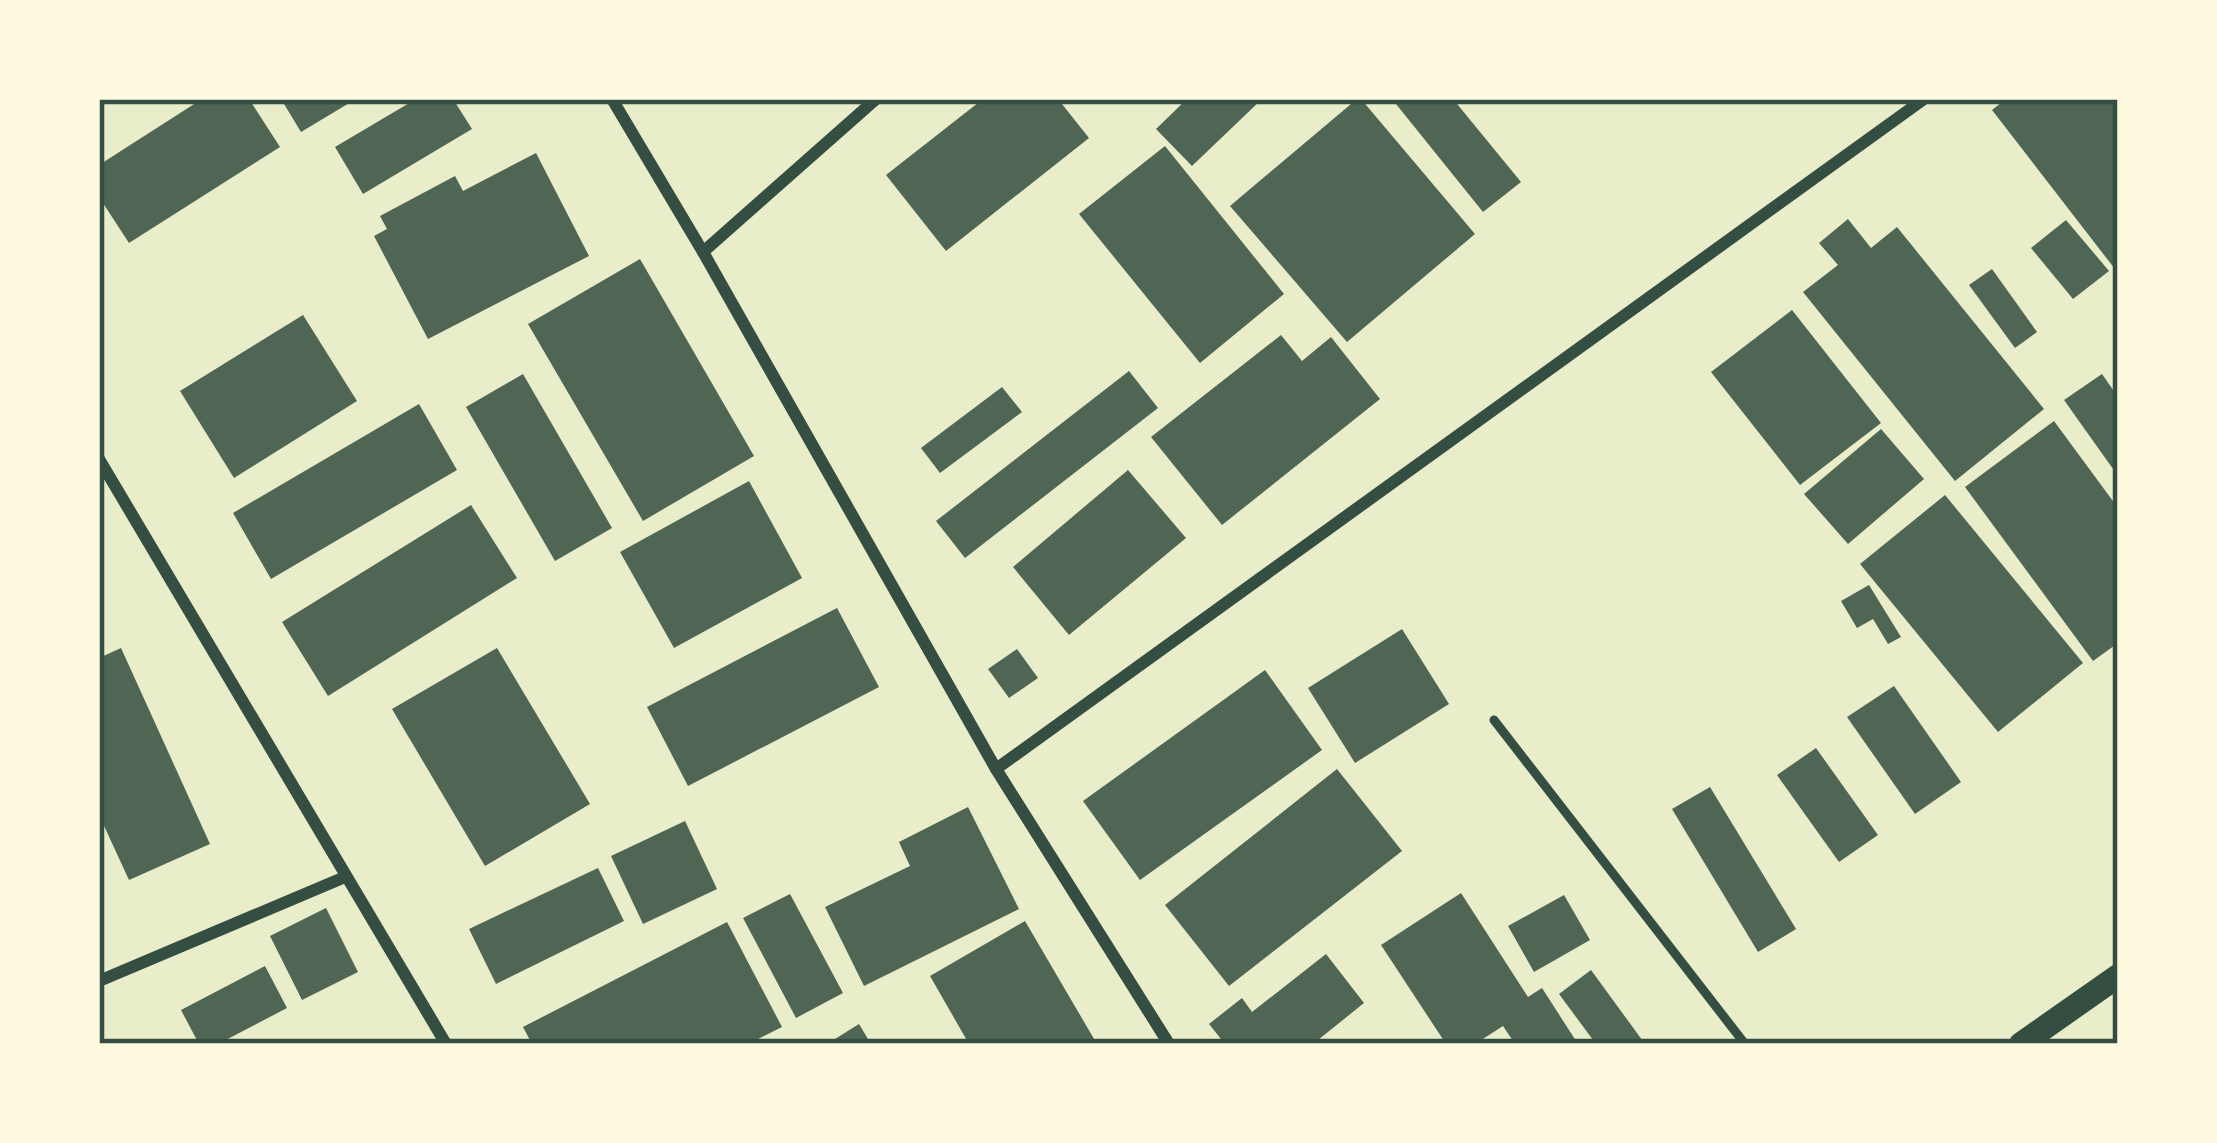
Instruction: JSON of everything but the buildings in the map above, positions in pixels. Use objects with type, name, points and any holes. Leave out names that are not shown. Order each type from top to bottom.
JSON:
[{"type":"main road","points":[[2020,1044],[2118,976]]},
{"type":"street","points":[[612,99],[996,769],[1169,1044]]},
{"type":"street","points":[[703,252],[876,99]]},
{"type":"street","points":[[996,769],[1924,99]]},
{"type":"street","points":[[99,459],[446,1044]]},
{"type":"street","points":[[99,981],[345,877]]},
{"type":"lane","points":[[1494,720],[1745,1044]]}]
